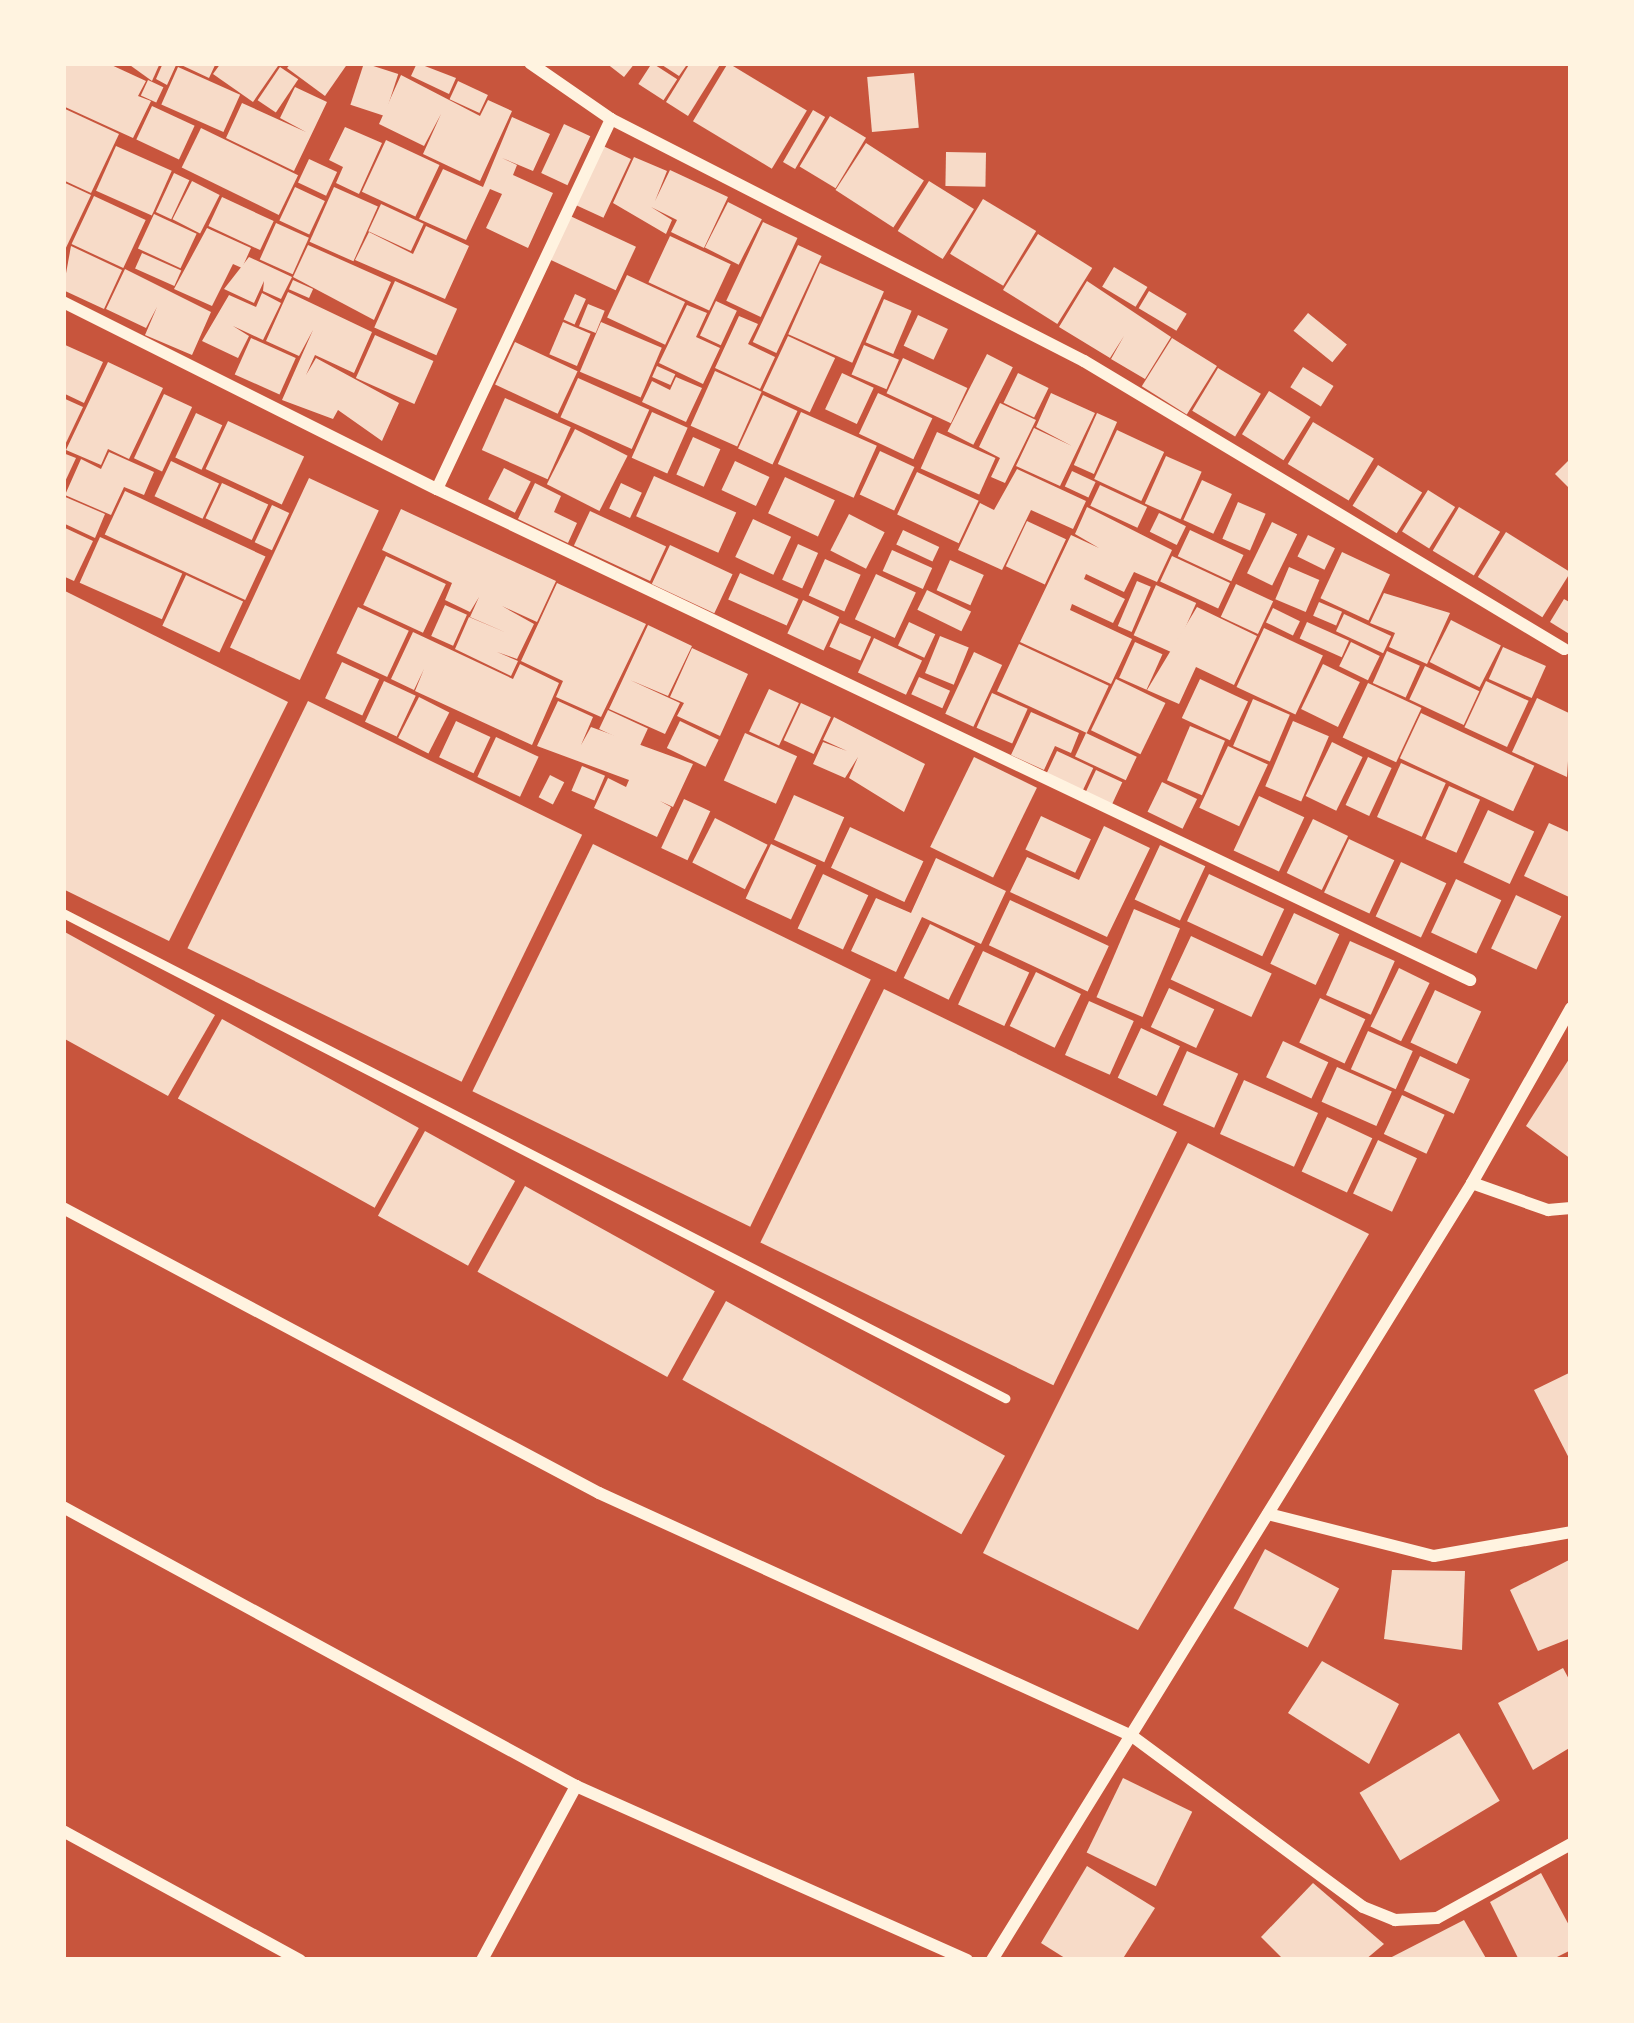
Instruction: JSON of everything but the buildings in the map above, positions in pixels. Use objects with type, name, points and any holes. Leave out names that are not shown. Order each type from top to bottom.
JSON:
[{"type":"street","points":[[530,63],[611,119],[1084,361],[1564,649]]},
{"type":"street","points":[[437,489],[611,119]]},
{"type":"street","points":[[63,302],[437,489],[1470,980]]},
{"type":"street","points":[[992,1960],[1472,1183],[1571,1008]]},
{"type":"street","points":[[1472,1183],[1548,1210],[1571,1208]]},
{"type":"street","points":[[63,1208],[599,1493],[1132,1736],[1363,1907],[1395,1919],[1437,1918],[1571,1844]]},
{"type":"street","points":[[63,1507],[576,1786],[967,1960]]},
{"type":"street","points":[[1268,1514],[1434,1556],[1571,1532]]},
{"type":"street","points":[[482,1960],[576,1786]]},
{"type":"street","points":[[63,1832],[300,1960]]},
{"type":"lane","points":[[63,914],[1005,1398]]}]
